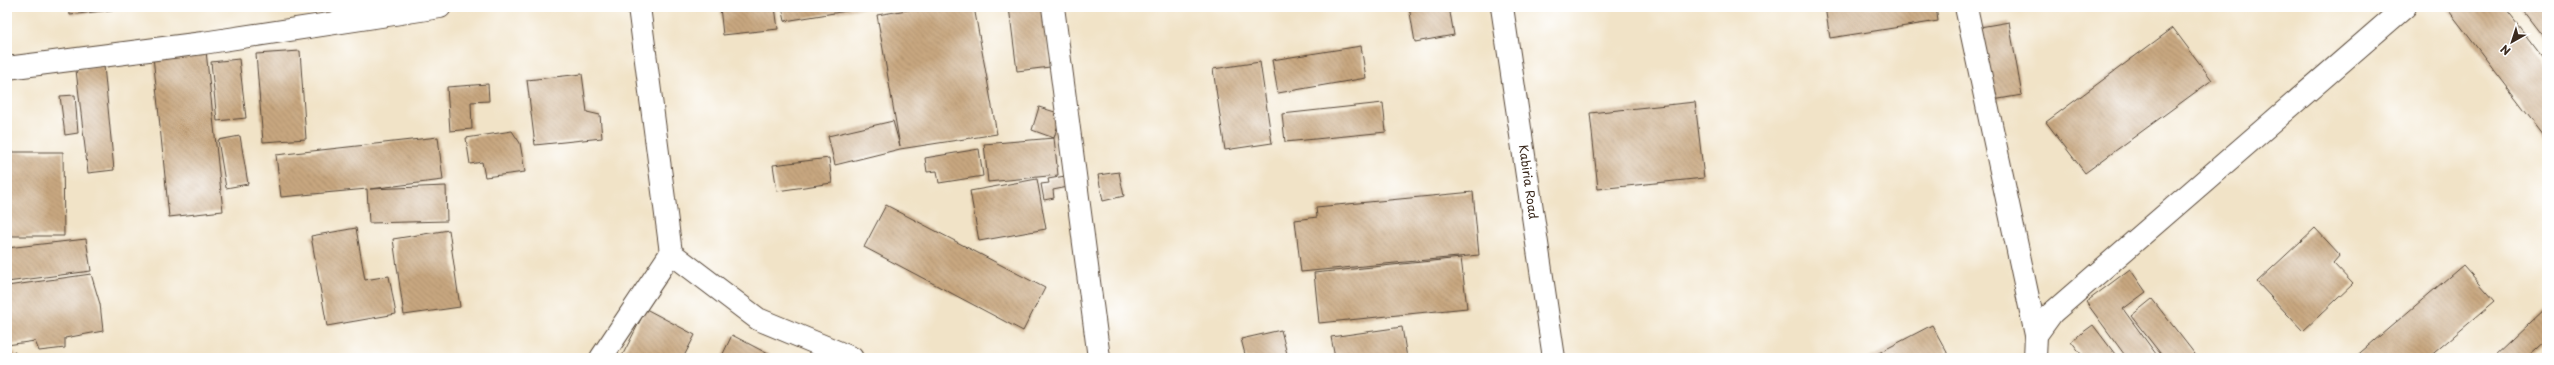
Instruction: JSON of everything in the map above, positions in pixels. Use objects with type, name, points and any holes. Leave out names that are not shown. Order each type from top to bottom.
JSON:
[{"type":"street","points":[[7,68],[203,43],[440,7]]},
{"type":"street","points":[[601,358],[671,253],[639,7]]},
{"type":"street","points":[[1053,7],[1099,358]]},
{"type":"street","name":"Kabiria Road","points":[[1502,7],[1554,358]]},
{"type":"street","points":[[1966,7],[2036,335],[2035,358]]},
{"type":"street","points":[[2036,335],[2052,312],[2071,295],[2405,7]]},
{"type":"street","points":[[671,253],[758,319],[852,358]]},
{"type":"building","points":[[69,7],[126,7],[126,8],[70,15]]},
{"type":"building","points":[[720,7],[775,7],[778,29],[723,35]]},
{"type":"building","points":[[782,7],[865,7],[865,8],[785,21]]},
{"type":"building","points":[[925,7],[974,7],[997,134],[900,149],[835,165],[828,136],[893,121],[900,146],[877,15]]},
{"type":"building","points":[[1009,7],[1043,7],[1050,67],[1017,71]]},
{"type":"building","points":[[1409,7],[1449,7],[1454,35],[1415,42]]},
{"type":"building","points":[[1825,7],[1936,7],[1938,21],[1830,38]]},
{"type":"building","points":[[2446,7],[2504,7],[2547,63],[2547,139]]},
{"type":"building","points":[[2520,7],[2547,7],[2547,42]]},
{"type":"building","points":[[2009,22],[2022,95],[1993,100],[1980,27]]},
{"type":"building","points":[[2173,28],[2212,80],[2085,173],[2046,122]]},
{"type":"building","points":[[1361,46],[1366,78],[1278,93],[1272,60]]},
{"type":"building","points":[[206,51],[223,211],[169,217],[153,56]]},
{"type":"building","points":[[300,51],[306,139],[263,142],[256,54]]},
{"type":"building","points":[[239,59],[246,118],[217,121],[211,62]]},
{"type":"building","points":[[1260,62],[1272,143],[1225,150],[1213,69]]},
{"type":"building","points":[[104,66],[114,170],[88,173],[76,70]]},
{"type":"building","points":[[582,74],[587,112],[600,115],[602,138],[535,145],[527,80]]},
{"type":"building","points":[[488,84],[489,101],[471,102],[472,129],[450,131],[447,87]]},
{"type":"building","points":[[75,95],[78,133],[65,135],[60,96]]},
{"type":"building","points":[[1695,102],[1704,178],[1598,189],[1590,113]]},
{"type":"building","points":[[1383,103],[1386,132],[1285,142],[1282,114]]},
{"type":"building","points":[[1039,107],[1061,114],[1054,138],[1032,130]]},
{"type":"building","points":[[512,131],[520,143],[525,172],[485,177],[482,162],[470,164],[466,138]]},
{"type":"building","points":[[240,136],[248,184],[226,188],[218,140]]},
{"type":"building","points":[[438,137],[443,180],[370,189],[446,186],[447,221],[369,223],[367,189],[281,197],[276,155]]},
{"type":"building","points":[[1054,138],[1058,175],[988,182],[984,144]]},
{"type":"building","points":[[979,149],[983,176],[939,183],[937,171],[927,172],[925,158]]},
{"type":"building","points":[[7,152],[63,152],[64,236],[7,236]]},
{"type":"building","points":[[829,158],[832,183],[777,191],[773,165]]},
{"type":"building","points":[[1119,172],[1124,196],[1103,201],[1098,175]]},
{"type":"building","points":[[1065,176],[1068,187],[1053,190],[1054,198],[1044,200],[1041,184],[1049,183],[1048,179]]},
{"type":"building","points":[[1037,179],[1046,229],[979,241],[970,191]]},
{"type":"building","points":[[1473,192],[1479,255],[1301,272],[1295,220],[1317,217],[1316,207]]},
{"type":"building","points":[[886,205],[1045,288],[1023,331],[864,247]]},
{"type":"building","points":[[356,228],[365,280],[389,276],[396,314],[327,326],[311,236]]},
{"type":"building","points":[[2315,228],[2340,255],[2333,263],[2353,284],[2303,331],[2257,282]]},
{"type":"building","points":[[449,230],[460,307],[404,315],[393,239]]},
{"type":"building","points":[[86,239],[91,271],[7,282],[7,248]]},
{"type":"building","points":[[1461,258],[1467,308],[1319,323],[1314,273]]},
{"type":"building","points":[[2463,265],[2495,301],[2428,358],[2354,358]]},
{"type":"building","points":[[2130,269],[2146,292],[2123,309],[2159,358],[2127,358],[2086,302]]},
{"type":"building","points":[[91,274],[100,304],[103,331],[65,338],[65,348],[39,351],[35,341],[7,345],[7,286]]},
{"type":"building","points":[[2152,299],[2198,358],[2164,358],[2131,316]]},
{"type":"building","points":[[2547,307],[2547,339],[2526,358],[2493,358]]},
{"type":"building","points":[[646,309],[695,335],[683,358],[621,358]]},
{"type":"building","points":[[1932,325],[1950,358],[1869,358]]},
{"type":"building","points":[[2093,325],[2118,358],[2084,358],[2071,341]]},
{"type":"building","points":[[1402,327],[1407,358],[1335,358],[1331,337]]},
{"type":"building","points":[[1281,330],[1288,358],[1246,358],[1241,339]]},
{"type":"building","points":[[732,335],[776,358],[721,358]]},
{"type":"building","points":[[15,352],[16,358],[7,358],[7,353]]}]
